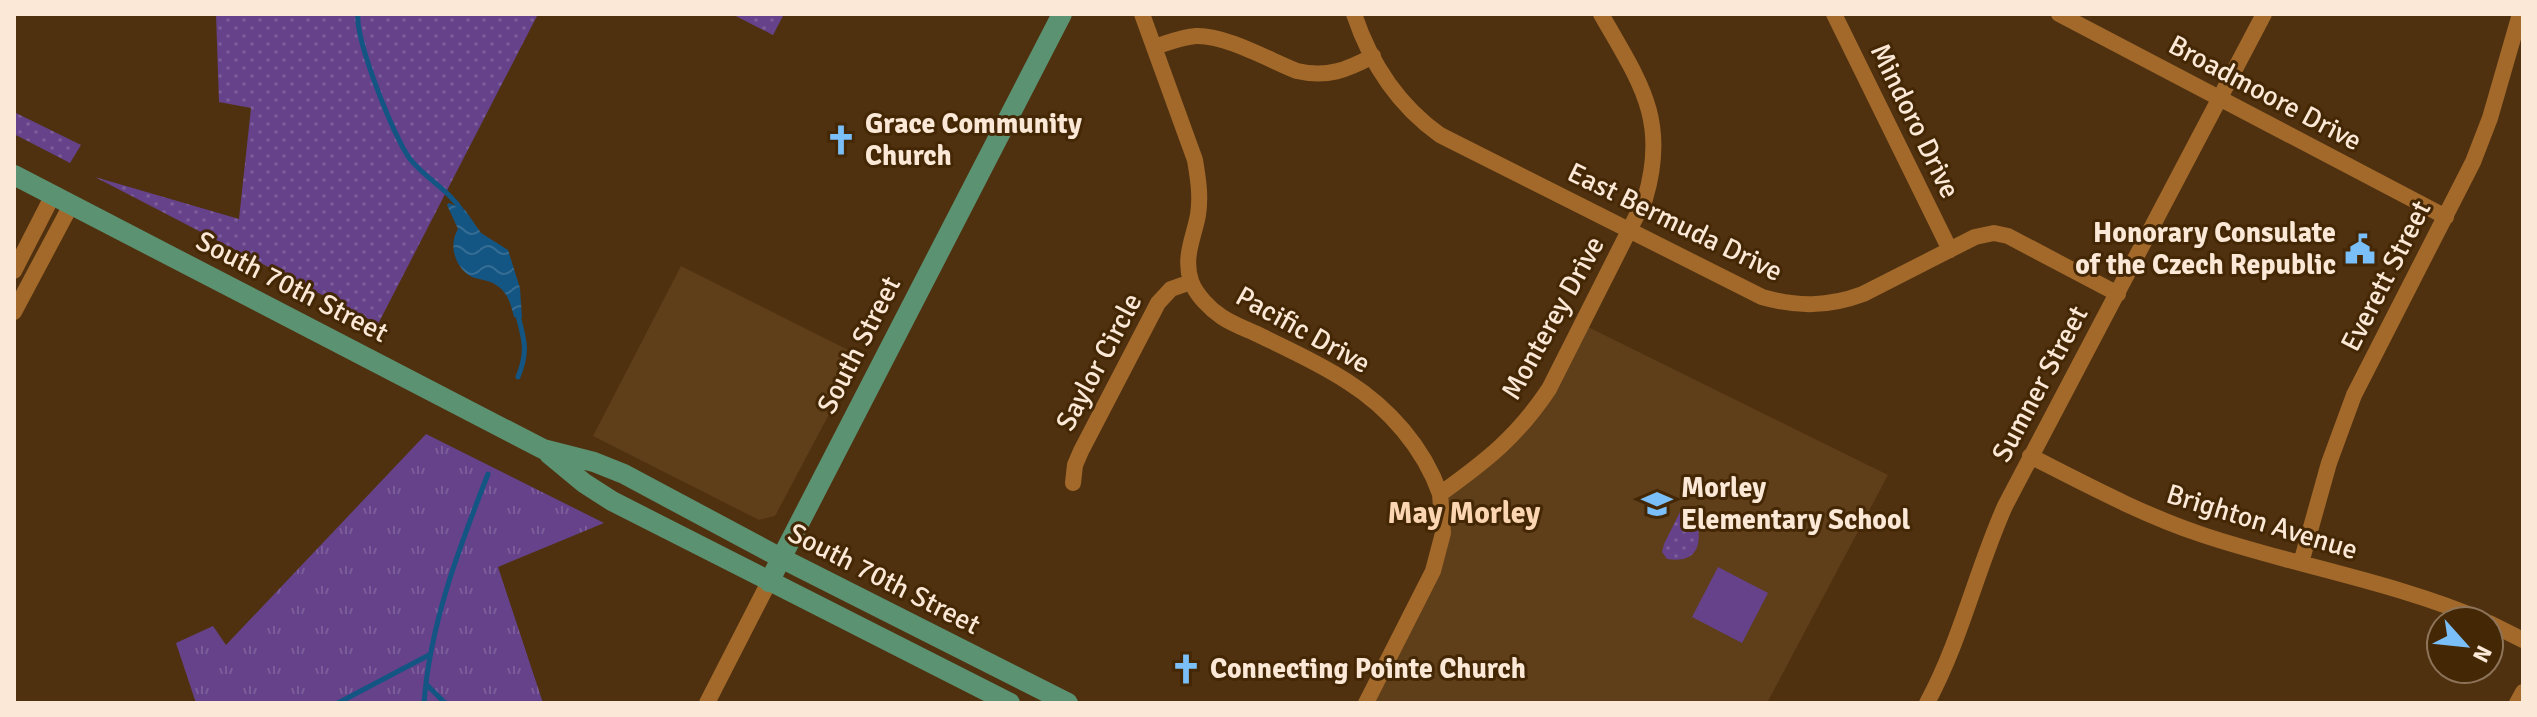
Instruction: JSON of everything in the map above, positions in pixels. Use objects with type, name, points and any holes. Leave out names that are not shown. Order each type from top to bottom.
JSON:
[{"type":"main road","name":"South Street","points":[[769,582],[1062,14]]},
{"type":"main road","name":"South 70th Street","points":[[14,175],[543,449],[584,483],[612,501],[1010,703]]},
{"type":"main road","name":"South 70th Street","points":[[543,449],[594,462],[624,474],[781,558],[1068,703]]},
{"type":"street","points":[[1142,14],[1195,160],[1199,179],[1198,216],[1188,253],[1191,282]]},
{"type":"street","name":"East Bermuda Drive","points":[[1354,14],[1390,87],[1404,105],[1440,135],[1748,291],[1781,303],[1832,303],[1863,294],[1984,234],[2008,236],[2118,294]]},
{"type":"street","name":"Monterey Drive","points":[[1440,494],[1487,460],[1530,417],[1549,389],[1645,199],[1655,152],[1649,104],[1601,14]]},
{"type":"street","name":"Mindoro Drive","points":[[1834,14],[1950,250]]},
{"type":"street","name":"Broadmoore Drive","points":[[2059,14],[2446,217]]},
{"type":"street","name":"Sumner Street","points":[[1927,703],[1956,643],[1995,528],[2030,456],[2264,14]]},
{"type":"street","name":"Everett Street","points":[[2301,563],[2329,463],[2354,395],[2473,162],[2490,118],[2520,14]]},
{"type":"street","points":[[1154,47],[1182,38],[1200,36],[1218,39],[1310,74],[1346,70],[1373,56]]},
{"type":"street","points":[[14,271],[62,200]]},
{"type":"street","points":[[14,312],[62,200]]},
{"type":"street","name":"Saylor Circle","points":[[1073,483],[1075,465],[1081,451],[1158,303],[1171,289],[1191,282]]},
{"type":"street","name":"Pacific Drive","points":[[1191,282],[1199,296],[1223,318],[1318,365],[1377,403],[1424,459],[1440,494]]},
{"type":"street","name":"Brighton Avenue","points":[[2030,456],[2114,499],[2204,536],[2444,605]]},
{"type":"street","points":[[1366,703],[1437,561],[1443,533],[1440,494]]},
{"type":"street","name":"South Street","points":[[707,703],[769,582]]},
{"type":"street","name":"Brighton Avenue","points":[[2505,631],[2523,640]]},
{"type":"street","points":[[2517,703],[2523,692]]},
{"type":"shaded area","points":[[681,266],[860,356],[775,516],[759,520],[593,436]]},
{"type":"shaded area","name":"Morley Elementary School","points":[[1582,324],[1888,475],[1767,703],[1366,703],[1433,571],[1440,494],[1508,441]]},
{"type":"green space","points":[[216,14],[538,14],[378,324],[95,177],[239,219],[251,108],[219,102]]},
{"type":"green space","points":[[732,14],[784,14],[773,35]]},
{"type":"green space","points":[[14,112],[81,145],[70,163],[14,134]]},
{"type":"green space","points":[[426,434],[604,523],[498,567],[543,703],[196,703],[176,643],[213,626],[226,645]]},
{"type":"green space","points":[[1686,508],[1696,513],[1699,532],[1697,548],[1687,558],[1667,559],[1662,552],[1664,544],[1681,510]]},
{"type":"green space","points":[[1718,567],[1768,593],[1742,643],[1692,617]]},
{"type":"water","points":[[449,203],[465,210],[481,233],[508,250],[520,288],[522,318],[514,317],[508,299],[500,288],[472,277],[457,262],[454,242],[458,229],[447,205]]},
{"type":"waterway","points":[[358,14],[369,65],[403,148],[416,166],[462,211]]},
{"type":"waterway","points":[[517,312],[524,352],[518,377]]},
{"type":"waterway","points":[[424,703],[439,615],[488,474]]},
{"type":"waterway","points":[[338,703],[429,655]]},
{"type":"waterway","points":[[426,684],[445,703]]},
{"type":"place","name":"Grace Community Church","points":[[841,140]]},
{"type":"place","name":"Honorary Consulate of the Czech Republic","points":[[2360,249]]},
{"type":"place","name":"Morley Elementary School","points":[[1657,504]]},
{"type":"place","name":"Connecting Pointe Church","points":[[1186,669]]},
{"type":"district","name":"May Morley","points":[[1464,513]]}]
